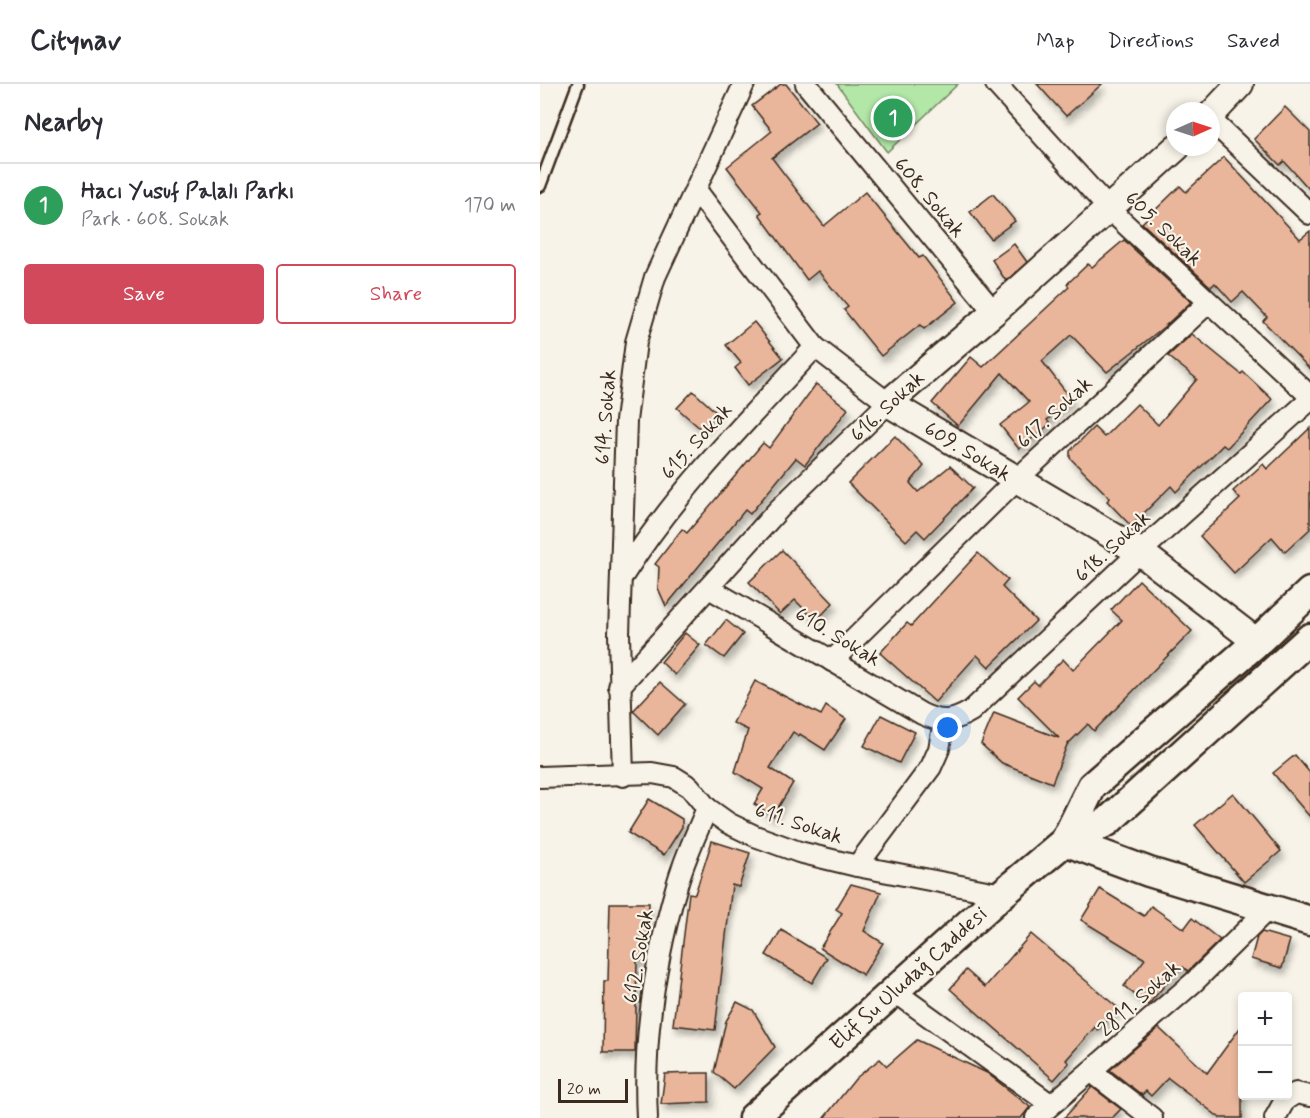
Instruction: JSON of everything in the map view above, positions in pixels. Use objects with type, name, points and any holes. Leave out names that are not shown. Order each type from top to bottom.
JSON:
[{"type":"main road","name":"Elif Su Uludağ Caddesi","points":[[1065,840],[1092,786],[1257,642],[1310,592]]},
{"type":"main road","name":"Elif Su Uludağ Caddesi","points":[[753,1118],[1002,894],[1065,840],[1107,822],[1310,638]]},
{"type":"main road","points":[[1065,840],[1149,872],[1310,921]]},
{"type":"street","name":"614. Sokak","points":[[622,776],[619,687],[626,421],[636,342],[655,277],[744,84]]},
{"type":"street","name":"608. Sokak","points":[[806,84],[994,312]]},
{"type":"street","name":"605. Sokak","points":[[996,84],[1109,209],[1310,398]]},
{"type":"street","points":[[1220,105],[1240,84]]},
{"type":"street","points":[[1220,129],[1310,214]]},
{"type":"street","name":"616. Sokak","points":[[619,687],[779,509],[888,403],[994,312],[1167,156]]},
{"type":"street","name":"609. Sokak","points":[[696,190],[815,347],[888,403],[1140,552],[1257,642]]},
{"type":"street","name":"617. Sokak","points":[[832,661],[1016,480],[1208,303]]},
{"type":"street","name":"615. Sokak","points":[[623,575],[653,528],[686,488],[815,347]]},
{"type":"street","name":"618. Sokak","points":[[944,722],[958,719],[971,711],[1140,552],[1310,398]]},
{"type":"street","name":"610. Sokak","points":[[709,588],[922,714],[944,722]]},
{"type":"street","points":[[857,866],[931,767],[939,749],[944,722]]},
{"type":"street","name":"611. Sokak","points":[[540,777],[622,776],[652,773],[674,777],[690,787],[707,808],[728,823],[755,837],[799,852],[857,866],[1002,894]]},
{"type":"street","name":"612. Sokak","points":[[647,1118],[645,1078],[659,959],[677,883],[707,808]]},
{"type":"street","name":"2811. Sokak","points":[[1043,1111],[1092,1072],[1194,982],[1268,909]]},
{"type":"street","points":[[894,991],[1043,1111]]},
{"type":"street","points":[[1092,1072],[1152,1118]]},
{"type":"street","points":[[1275,1118],[1285,1100],[1296,1093],[1310,1096]]},
{"type":"lane","points":[[540,186],[578,84]]},
{"type":"green space","points":[[837,84],[958,84],[887,152]]},
{"type":"building","points":[[781,84],[786,84],[817,123],[772,158],[824,226],[865,192],[919,258],[923,256],[958,302],[924,329],[920,325],[881,356],[844,310],[848,307],[818,271],[807,280],[759,214],[762,212],[727,167],[772,131],[752,106]]},
{"type":"building","points":[[1037,84],[1102,84],[1066,116]]},
{"type":"building","points":[[1285,107],[1310,132],[1310,190],[1284,161],[1280,165],[1254,139]]},
{"type":"building","points":[[1224,157],[1300,239],[1310,231],[1310,369],[1263,321],[1267,317],[1243,292],[1232,302],[1215,283],[1211,287],[1142,223],[1180,186],[1186,192]]},
{"type":"building","points":[[993,194],[1015,221],[991,239],[970,212]]},
{"type":"building","points":[[1124,240],[1191,302],[1107,372],[1071,335],[1042,361],[1072,400],[1047,420],[1050,424],[1019,449],[1000,425],[1029,402],[1002,373],[958,426],[932,403],[971,357],[983,367],[1069,287],[1067,284],[1088,264],[1092,267]]},
{"type":"building","points":[[1014,244],[1027,262],[1006,281],[992,260]]},
{"type":"building","points":[[754,322],[783,358],[748,385],[735,368],[741,363],[726,345]]},
{"type":"building","points":[[1192,334],[1241,374],[1243,372],[1272,399],[1227,448],[1223,445],[1176,492],[1171,486],[1131,526],[1107,501],[1110,498],[1070,458],[1070,451],[1094,427],[1104,437],[1137,404],[1158,425],[1197,379],[1168,356]]},
{"type":"building","points":[[816,384],[848,409],[805,465],[796,458],[750,514],[745,510],[666,606],[658,588],[659,567],[655,564],[682,529],[687,533],[763,443],[769,448]]},
{"type":"building","points":[[693,391],[717,413],[702,430],[677,408]]},
{"type":"building","points":[[1310,428],[1310,529],[1285,552],[1272,537],[1234,573],[1200,536],[1240,499],[1233,491],[1263,464],[1267,469]]},
{"type":"building","points":[[895,436],[924,466],[910,483],[918,492],[950,466],[973,488],[925,538],[917,530],[906,541],[848,483]]},
{"type":"building","points":[[782,550],[833,603],[816,621],[795,600],[780,614],[749,582]]},
{"type":"building","points":[[978,553],[1008,580],[1002,587],[1036,621],[989,667],[977,655],[935,702],[880,653],[907,623],[911,626]]},
{"type":"building","points":[[1139,580],[1192,631],[1094,731],[1088,724],[1067,745],[1052,783],[1002,763],[981,744],[994,713],[1059,738],[1018,697],[1034,681],[1038,685],[1063,659],[1073,670],[1122,620],[1111,610]]},
{"type":"building","points":[[726,620],[743,634],[724,658],[706,645]]},
{"type":"building","points":[[685,633],[700,645],[675,675],[661,662]]},
{"type":"building","points":[[755,681],[821,715],[826,706],[846,719],[825,750],[793,732],[770,768],[793,783],[773,816],[754,804],[763,789],[735,772],[748,730],[733,723]]},
{"type":"building","points":[[660,682],[685,704],[658,735],[633,711]]},
{"type":"building","points":[[881,715],[915,732],[899,763],[864,746]]},
{"type":"building","points":[[1295,755],[1310,773],[1310,817],[1273,773]]},
{"type":"building","points":[[1233,793],[1281,851],[1244,882],[1195,825]]},
{"type":"building","points":[[649,799],[682,819],[682,827],[664,855],[628,833]]},
{"type":"building","points":[[712,841],[750,853],[739,887],[732,885],[715,1030],[673,1025],[689,893],[695,894]]},
{"type":"building","points":[[851,884],[881,892],[864,931],[883,943],[863,975],[820,948],[842,913],[836,909]]},
{"type":"building","points":[[1100,889],[1144,916],[1151,906],[1184,929],[1192,918],[1220,940],[1188,971],[1183,967],[1176,972],[1148,1005],[1124,986],[1145,959],[1081,920]]},
{"type":"building","points":[[610,903],[649,903],[647,960],[637,960],[635,1052],[603,1052],[604,981],[608,981]]},
{"type":"building","points":[[781,930],[827,958],[812,983],[766,955]]},
{"type":"building","points":[[1262,932],[1290,940],[1282,968],[1251,959],[1257,937]]},
{"type":"building","points":[[1031,934],[1118,1008],[1098,1030],[1095,1027],[1066,1060],[1069,1063],[1054,1080],[950,989],[966,970],[985,987]]},
{"type":"building","points":[[737,1002],[753,1010],[775,1047],[734,1089],[714,1072],[726,1021]]},
{"type":"building","points":[[1159,1028],[1207,1073],[1238,1030],[1238,1100],[1242,1100],[1242,1118],[1220,1118],[1168,1078],[1151,1096],[1146,1091],[1142,1095],[1110,1070]]},
{"type":"building","points":[[917,1040],[987,1073],[1030,1107],[1021,1118],[824,1118],[856,1078],[880,1059],[887,1066]]},
{"type":"building","points":[[709,1073],[709,1102],[661,1104],[665,1074]]},
{"type":"building","points":[[1092,1087],[1121,1109],[1112,1118],[1064,1118]]},
{"type":"place","name":"Hacı Yusuf Palalı Parkı","points":[[893,118]]}]
